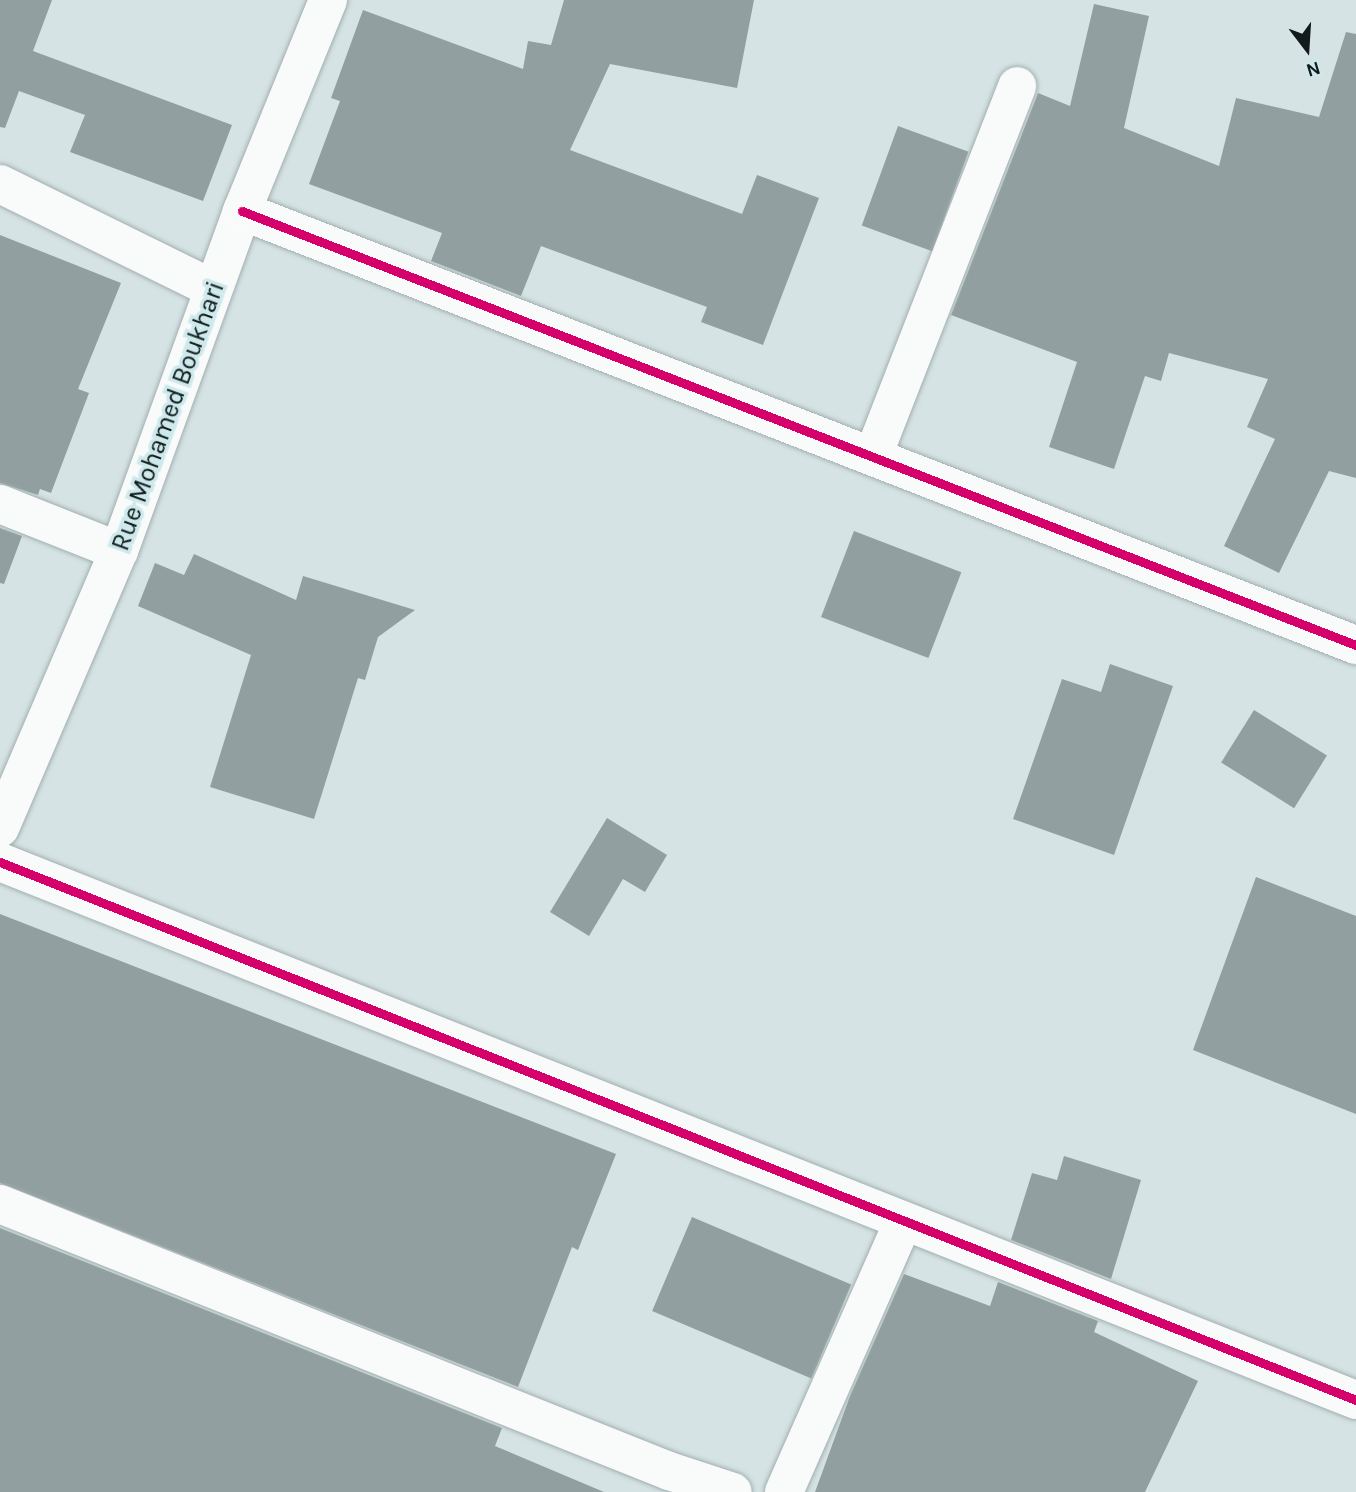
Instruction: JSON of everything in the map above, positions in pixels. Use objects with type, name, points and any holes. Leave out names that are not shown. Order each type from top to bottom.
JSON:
[{"type":"street","name":"Rue Mohamed Boukhari","points":[[0,828],[120,551],[242,211],[328,0]]},
{"type":"street","points":[[873,456],[1017,86]]},
{"type":"street","points":[[0,184],[213,289]]},
{"type":"street","points":[[242,211],[1356,645]]},
{"type":"street","points":[[0,504],[120,551]]},
{"type":"street","points":[[0,862],[1356,1400]]},
{"type":"street","points":[[0,1204],[668,1471],[733,1492]]},
{"type":"street","points":[[784,1492],[903,1222]]},
{"type":"building","points":[[0,0],[52,0],[33,51],[232,125],[203,201],[70,152],[85,115],[19,91],[5,128],[0,127]]},
{"type":"building","points":[[564,0],[754,0],[737,88],[610,64],[570,150],[742,214],[757,175],[819,198],[763,345],[701,322],[707,307],[541,246],[521,296],[431,261],[442,233],[309,184],[340,101],[331,98],[363,10],[523,69],[528,41],[551,45]]},
{"type":"building","points":[[1094,4],[1149,16],[1124,128],[1219,166],[1236,98],[1319,117],[1346,32],[1356,34],[1356,478],[1329,471],[1279,573],[1224,546],[1275,439],[1247,427],[1268,379],[1169,353],[1161,381],[1145,376],[1114,469],[1049,447],[1077,362],[951,315],[1038,93],[1070,106]]},
{"type":"building","points":[[898,126],[968,152],[932,251],[862,226]]},
{"type":"building","points":[[0,235],[121,283],[78,389],[89,393],[51,493],[40,489],[38,495],[0,483]]},
{"type":"building","points":[[0,528],[22,536],[4,584],[0,583]]},
{"type":"building","points":[[854,531],[961,572],[928,658],[821,617]]},
{"type":"building","points":[[194,554],[296,600],[303,576],[415,610],[378,637],[365,680],[358,678],[314,819],[210,787],[251,655],[138,606],[155,563],[184,575]]},
{"type":"building","points":[[1110,664],[1173,686],[1114,855],[1013,819],[1062,679],[1101,692]]},
{"type":"building","points":[[1254,710],[1327,756],[1294,808],[1221,763]]},
{"type":"building","points":[[607,818],[667,855],[645,892],[623,879],[589,936],[550,912]]},
{"type":"building","points":[[1256,877],[1356,916],[1356,1114],[1193,1050]]},
{"type":"building","points":[[0,914],[616,1154],[578,1250],[572,1247],[518,1387],[0,1183]]},
{"type":"building","points":[[1064,1156],[1141,1180],[1111,1279],[1011,1240],[1032,1173],[1057,1180]]},
{"type":"building","points":[[692,1217],[851,1285],[811,1378],[652,1311]]},
{"type":"building","points":[[0,1228],[502,1428],[495,1446],[604,1492],[0,1492]]},
{"type":"building","points":[[904,1274],[990,1306],[998,1282],[1098,1321],[1094,1332],[1198,1381],[1145,1492],[815,1492],[850,1396]]},
{"type":"cycle path","points":[[242,211],[1356,645]]},
{"type":"cycle path","points":[[0,862],[1356,1400]]}]
